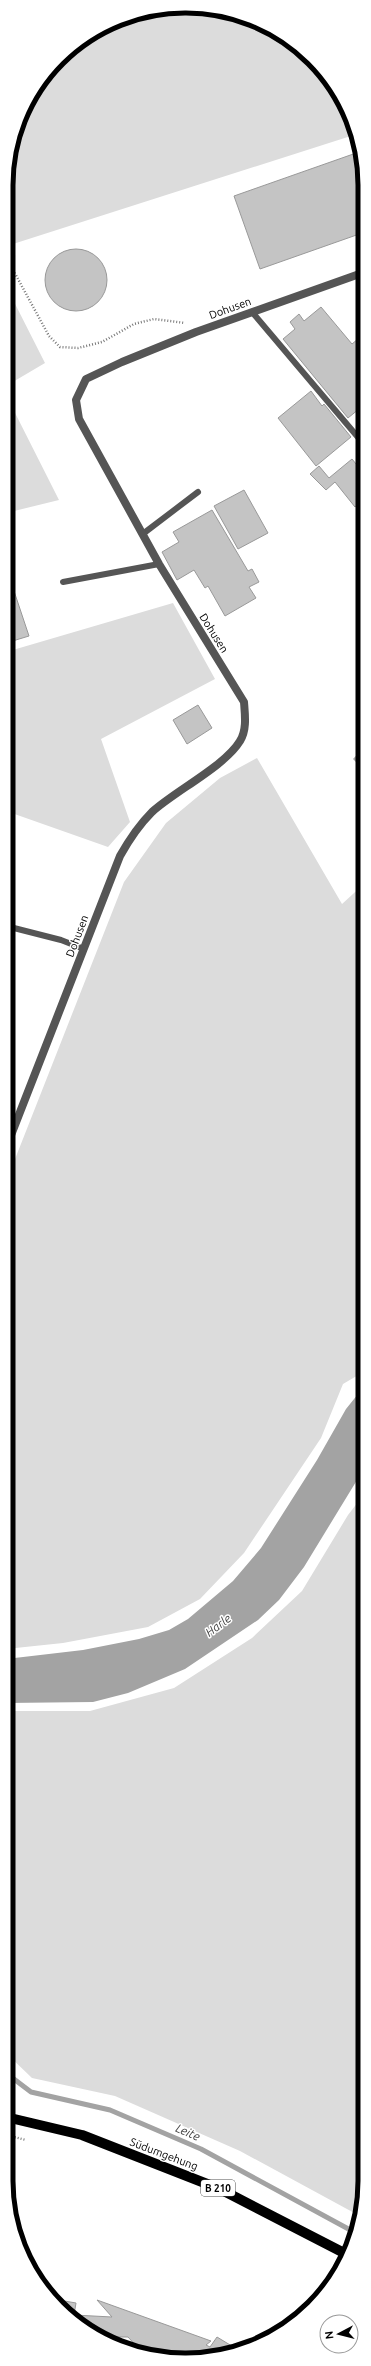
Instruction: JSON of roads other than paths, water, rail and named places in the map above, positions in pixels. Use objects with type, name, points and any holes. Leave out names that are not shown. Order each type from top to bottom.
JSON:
[{"type":"main road","name":"Südumgehung","points":[[13,2119],[82,2135],[220,2189],[342,2252]]},
{"type":"street","name":"Dohusen","points":[[13,1130],[120,856],[134,832],[152,812],[225,757],[240,741],[245,722],[244,702],[159,564],[144,533],[79,419],[76,400],[86,379],[122,362],[196,332],[358,274]]},
{"type":"lane","points":[[252,312],[358,437]]},
{"type":"lane","points":[[144,533],[198,492]]},
{"type":"lane","points":[[63,582],[159,564]]},
{"type":"lane","points":[[13,928],[61,940],[84,949]]},
{"type":"water","points":[[358,754],[358,764],[353,759]]},
{"type":"water","name":"Harle","points":[[358,1394],[358,1478],[304,1567],[279,1600],[258,1620],[185,1669],[128,1693],[93,1702],[13,1703],[13,1658],[83,1650],[139,1639],[169,1630],[188,1619],[233,1581],[261,1548],[317,1460],[346,1409]]},
{"type":"waterway","name":"Leite","points":[[13,2078],[31,2092],[110,2110],[201,2149],[351,2230]]}]
